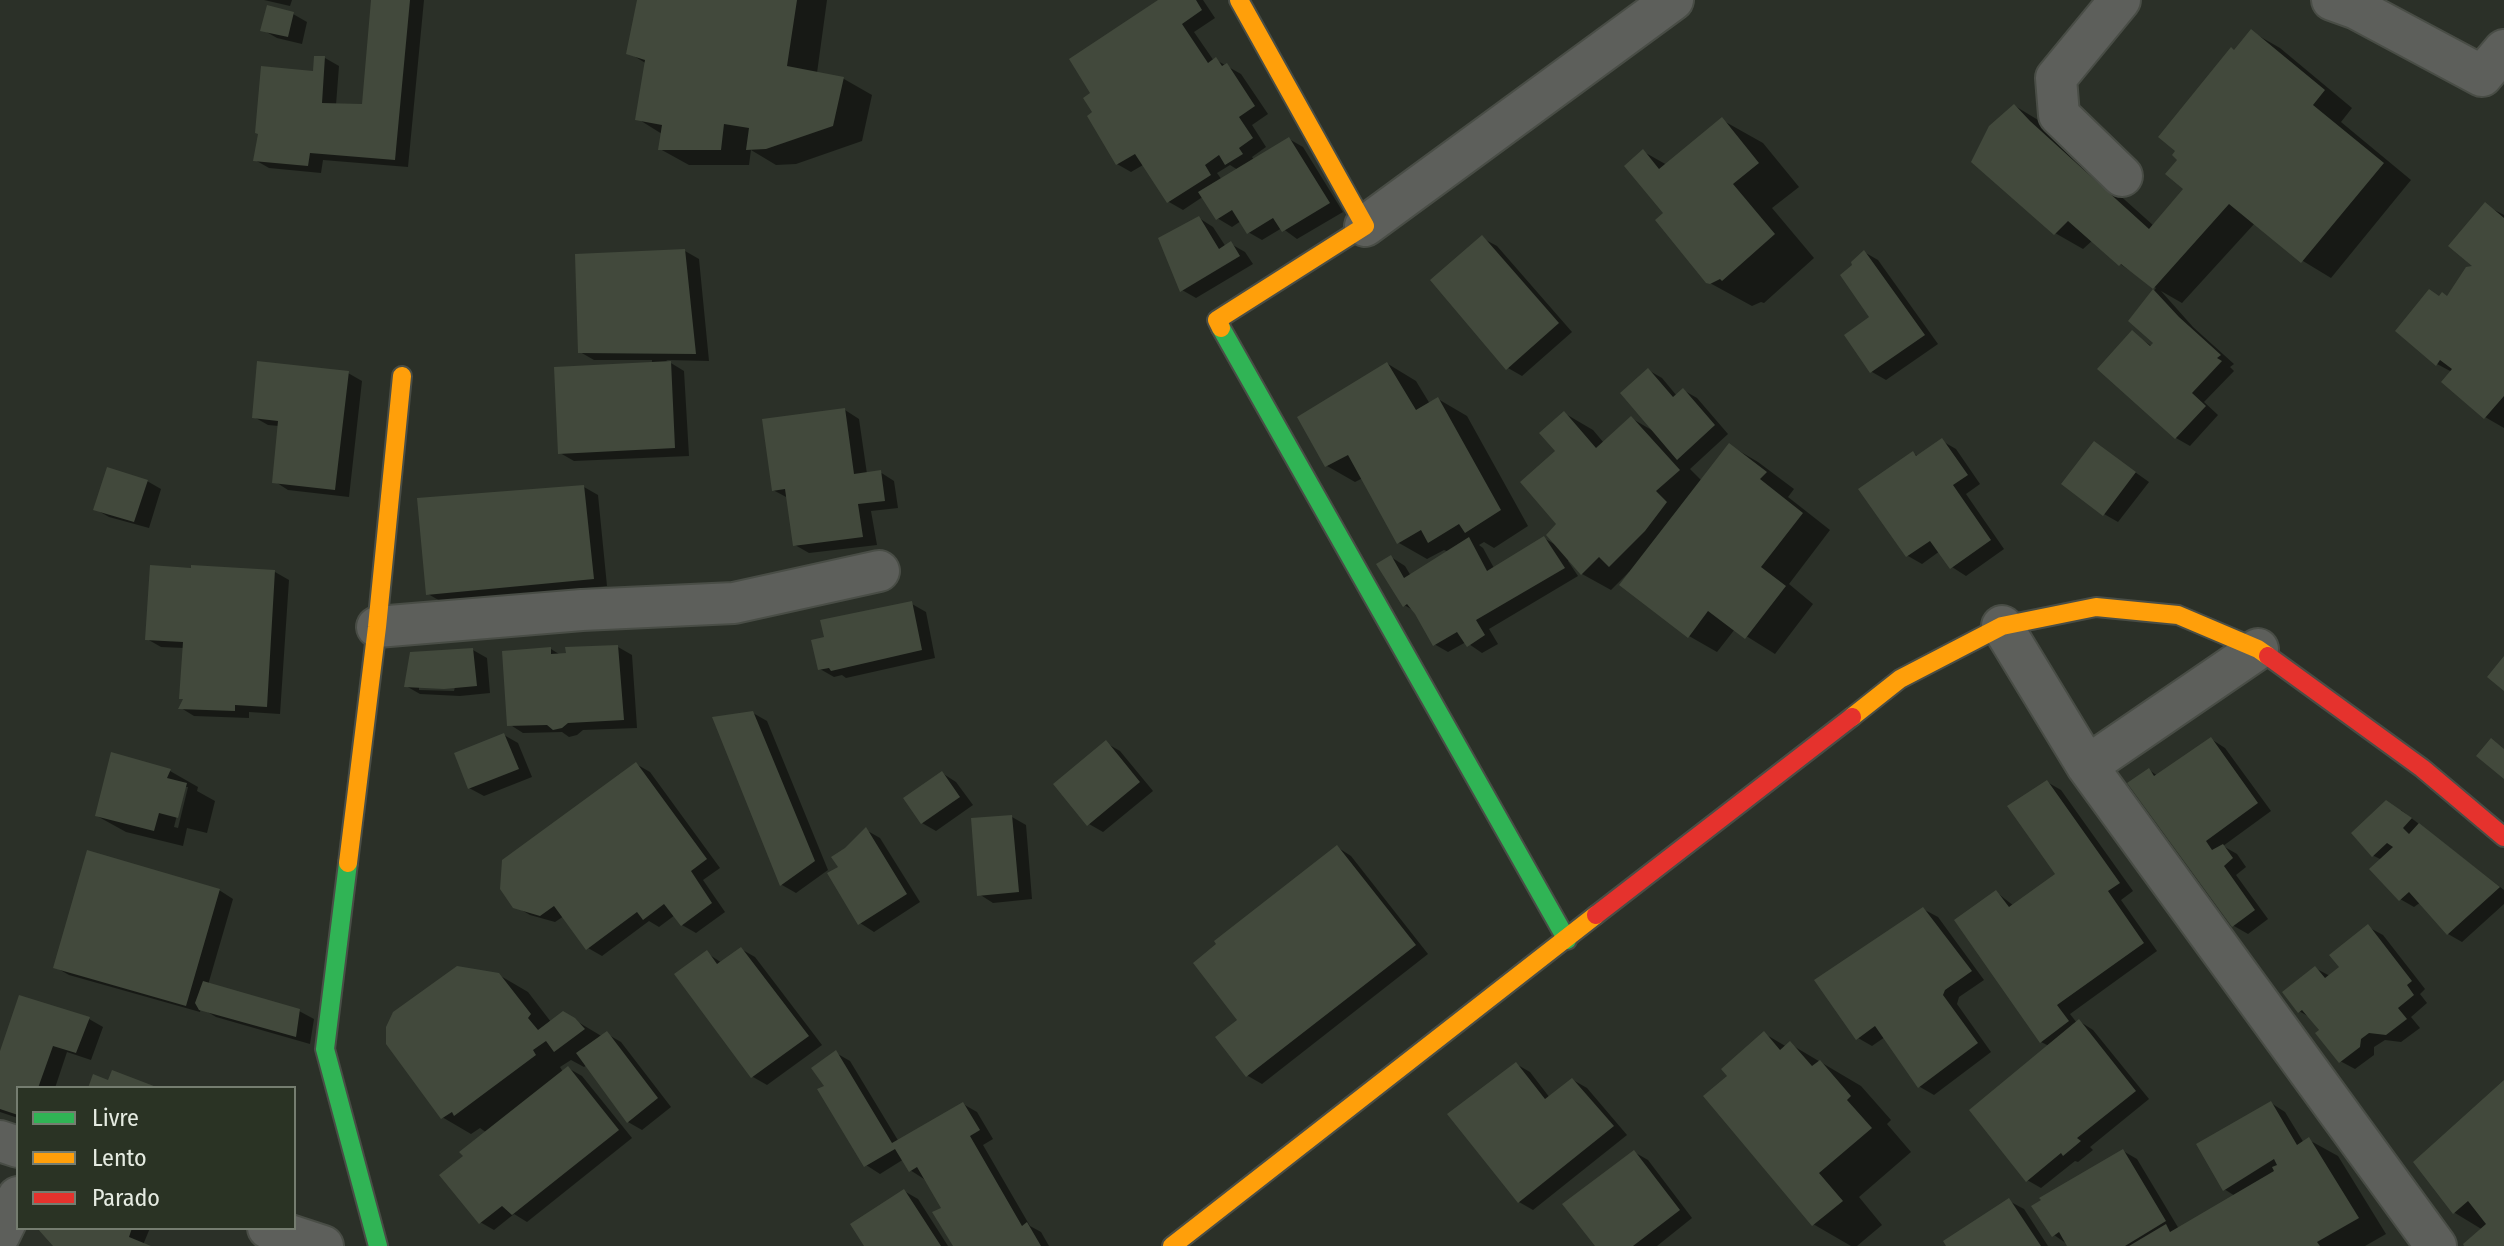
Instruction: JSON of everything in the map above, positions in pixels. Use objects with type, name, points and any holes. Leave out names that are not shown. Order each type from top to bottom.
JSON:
[{"type":"street","points":[[1239,0],[1365,226]]},
{"type":"street","points":[[1567,940],[1217,320],[1365,226],[1673,0]]},
{"type":"street","points":[[2120,0],[2056,78],[2059,115],[2122,176]]},
{"type":"street","points":[[2332,0],[2357,9],[2482,76],[2504,50]]},
{"type":"street","points":[[378,1246],[325,1049],[377,627],[402,376]]},
{"type":"street","points":[[377,627],[582,610],[734,603],[879,571]]},
{"type":"street","points":[[1172,1246],[1900,679],[2002,626],[2096,607],[2178,615],[2258,649],[2422,768],[2504,837]]},
{"type":"street","points":[[2002,626],[2087,766],[2436,1246]]},
{"type":"street","points":[[2087,766],[2258,649]]},
{"type":"street","points":[[0,1234],[16,1201]]},
{"type":"street","points":[[274,1230],[323,1246]]},
{"type":"building","points":[[371,0],[410,0],[395,160],[310,153],[308,166],[253,161],[258,134],[255,133],[261,66],[313,71],[314,56],[325,56],[322,103],[362,104]]},
{"type":"building","points":[[637,0],[797,0],[787,66],[844,77],[833,126],[766,149],[746,150],[749,128],[724,124],[721,150],[658,150],[662,125],[635,120],[645,60],[626,54]]},
{"type":"building","points":[[1158,0],[1196,0],[1202,10],[1182,24],[1208,63],[1216,57],[1222,66],[1227,63],[1255,106],[1239,117],[1253,138],[1239,148],[1243,154],[1225,165],[1219,155],[1205,165],[1211,175],[1167,203],[1135,154],[1116,165],[1087,116],[1092,112],[1083,98],[1090,93],[1069,59]]},
{"type":"building","points":[[267,5],[294,12],[288,37],[260,31]]},
{"type":"building","points":[[2251,29],[2325,90],[2313,105],[2384,163],[2301,263],[2229,204],[2153,289],[2121,264],[2119,266],[2068,221],[2054,235],[1971,162],[1989,126],[2014,104],[2149,229],[2183,189],[2165,174],[2177,160],[2172,155],[2175,151],[2158,137],[2231,47],[2234,50]]},
{"type":"building","points":[[1722,117],[1759,163],[1733,184],[1775,234],[1722,281],[1720,279],[1710,284],[1655,220],[1663,213],[1624,166],[1643,149],[1659,169]]},
{"type":"building","points":[[1289,137],[1330,203],[1282,232],[1273,218],[1247,234],[1232,210],[1216,220],[1198,192]]},
{"type":"building","points":[[2485,202],[2504,218],[2504,396],[2484,419],[2441,382],[2452,369],[2440,360],[2436,366],[2395,331],[2429,289],[2439,296],[2442,292],[2447,296],[2466,267],[2472,266],[2448,246]]},
{"type":"building","points":[[1199,216],[1219,249],[1231,241],[1240,256],[1180,292],[1158,238]]},
{"type":"building","points":[[1482,235],[1559,323],[1506,370],[1430,280]]},
{"type":"building","points":[[685,249],[696,354],[578,353],[575,254]]},
{"type":"building","points":[[1864,250],[1925,335],[1870,373],[1844,335],[1869,317],[1840,275]]},
{"type":"building","points":[[2153,289],[2221,355],[2217,358],[2222,361],[2192,393],[2206,406],[2175,439],[2097,369],[2132,330],[2150,346],[2153,343],[2128,321]]},
{"type":"building","points":[[257,361],[349,371],[335,490],[272,483],[278,421],[252,418]]},
{"type":"building","points":[[671,361],[675,448],[558,454],[554,367]]},
{"type":"building","points":[[1387,362],[1416,410],[1438,397],[1501,510],[1465,533],[1459,524],[1428,543],[1421,530],[1397,544],[1348,455],[1325,467],[1297,417]]},
{"type":"building","points":[[1648,368],[1673,397],[1683,388],[1715,425],[1677,460],[1620,393]]},
{"type":"building","points":[[845,408],[854,474],[881,470],[885,501],[858,504],[863,537],[793,546],[785,489],[772,491],[762,419]]},
{"type":"building","points":[[1564,411],[1596,448],[1631,416],[1680,470],[1656,491],[1667,502],[1645,531],[1609,567],[1599,557],[1581,575],[1546,535],[1556,524],[1520,482],[1555,451],[1539,433]]},
{"type":"building","points":[[1942,438],[1968,475],[1953,485],[1991,540],[1950,569],[1930,541],[1906,557],[1858,489],[1913,451],[1916,456]]},
{"type":"building","points":[[2094,441],[2136,472],[2103,516],[2061,484]]},
{"type":"building","points":[[1729,443],[1767,472],[1760,479],[1803,513],[1761,567],[1786,586],[1745,639],[1708,611],[1688,638],[1619,585]]},
{"type":"building","points":[[107,467],[148,480],[134,522],[93,510]]},
{"type":"building","points":[[584,485],[594,579],[426,595],[417,498]]},
{"type":"building","points":[[1544,536],[1565,568],[1476,620],[1485,635],[1467,647],[1457,632],[1433,646],[1415,614],[1407,604],[1403,607],[1376,564],[1391,555],[1404,578],[1469,537],[1487,571]]},
{"type":"building","points":[[150,565],[275,570],[267,707],[235,705],[235,711],[178,709],[183,699],[179,699],[183,642],[145,640]]},
{"type":"building","points":[[912,601],[922,650],[831,671],[829,668],[818,670],[811,640],[824,637],[820,620]]},
{"type":"building","points":[[618,645],[624,720],[568,723],[553,730],[547,725],[507,726],[502,651],[551,647],[551,654],[566,653],[565,647]]},
{"type":"building","points":[[473,648],[477,686],[444,689],[404,687],[410,652]]},
{"type":"building","points":[[2504,656],[2504,691],[2487,677]]},
{"type":"building","points":[[753,711],[815,861],[780,886],[712,717]]},
{"type":"building","points":[[504,733],[519,769],[468,789],[454,753]]},
{"type":"building","points":[[2211,737],[2258,803],[2206,841],[2212,850],[2223,844],[2233,858],[2224,866],[2255,910],[2232,927],[2127,783],[2149,768],[2154,776]]},
{"type":"building","points":[[2491,738],[2504,749],[2504,779],[2476,756]]},
{"type":"building","points":[[1106,740],[1140,782],[1087,826],[1053,784]]},
{"type":"building","points":[[111,752],[171,769],[167,778],[187,783],[178,818],[159,813],[154,831],[95,816]]},
{"type":"building","points":[[636,762],[707,859],[691,871],[712,903],[681,926],[664,904],[643,920],[637,912],[586,950],[554,906],[540,916],[513,908],[500,889],[502,860]]},
{"type":"building","points":[[942,771],[960,797],[921,824],[903,798]]},
{"type":"building","points":[[2047,780],[2120,883],[2108,891],[2144,943],[2057,1005],[2069,1021],[2040,1043],[1954,920],[1996,890],[2009,907],[2055,874],[2007,806]]},
{"type":"building","points":[[2386,800],[2412,818],[2403,828],[2409,834],[2419,823],[2500,887],[2447,935],[2409,892],[2399,901],[2369,869],[2393,847],[2387,843],[2372,857],[2351,833]]},
{"type":"building","points":[[1012,815],[1019,892],[977,896],[971,818]]},
{"type":"building","points":[[866,827],[907,894],[858,925],[827,873],[838,867],[831,857]]},
{"type":"building","points":[[1337,845],[1416,945],[1246,1077],[1215,1037],[1237,1020],[1193,963],[1216,944],[1214,941]]},
{"type":"building","points":[[87,850],[220,889],[186,1006],[53,968]]},
{"type":"building","points":[[1923,907],[1972,971],[1945,990],[1943,995],[1978,1043],[1918,1088],[1875,1026],[1856,1040],[1814,980]]},
{"type":"building","points":[[2368,924],[2412,981],[2407,985],[2414,995],[2398,1008],[2407,1019],[2386,1035],[2369,1033],[2361,1039],[2360,1047],[2339,1063],[2315,1033],[2319,1030],[2302,1010],[2298,1013],[2282,992],[2315,966],[2325,978],[2339,967],[2329,955]]},
{"type":"building","points":[[741,947],[809,1036],[751,1078],[674,974],[707,950],[717,964]]},
{"type":"building","points":[[457,966],[499,973],[531,1014],[528,1018],[538,1030],[563,1011],[585,1029],[554,1052],[546,1041],[533,1050],[536,1055],[454,1116],[452,1112],[441,1119],[386,1044],[386,1027],[393,1012]]},
{"type":"building","points":[[203,981],[300,1009],[296,1037],[199,1010],[195,1003]]},
{"type":"building","points":[[19,995],[90,1017],[76,1053],[53,1046],[39,1086],[16,1086],[16,1114],[0,1109],[0,1051]]},
{"type":"building","points":[[2079,1019],[2136,1091],[2077,1138],[2081,1141],[2063,1156],[2061,1153],[2026,1182],[1969,1110]]},
{"type":"building","points":[[607,1031],[658,1098],[627,1123],[576,1053]]},
{"type":"building","points":[[1764,1031],[1780,1050],[1790,1041],[1812,1066],[1820,1060],[1851,1096],[1847,1100],[1872,1128],[1819,1173],[1843,1201],[1812,1226],[1703,1096],[1727,1076],[1721,1069]]},
{"type":"building","points":[[836,1050],[892,1143],[963,1102],[980,1130],[970,1136],[1022,1226],[1027,1222],[1041,1246],[953,1246],[932,1212],[941,1208],[917,1167],[909,1172],[895,1149],[864,1167],[817,1089],[824,1086],[811,1068]]},
{"type":"building","points":[[1516,1062],[1545,1099],[1572,1078],[1614,1126],[1518,1203],[1447,1114]]},
{"type":"building","points":[[568,1066],[619,1130],[512,1215],[502,1206],[479,1224],[439,1175],[463,1156],[459,1152]]},
{"type":"building","points":[[112,1070],[154,1086],[89,1086],[93,1074],[108,1080]]},
{"type":"building","points":[[2504,1080],[2504,1246],[2464,1246],[2486,1224],[2468,1201],[2453,1214],[2413,1162]]},
{"type":"building","points":[[2271,1101],[2297,1145],[2309,1137],[2359,1218],[2317,1242],[2320,1246],[2129,1246],[2166,1224],[2170,1232],[2274,1171],[2272,1167],[2277,1165],[2274,1159],[2223,1191],[2196,1144]]},
{"type":"building","points":[[2123,1149],[2166,1221],[2125,1246],[2067,1246],[2059,1232],[2052,1237],[2031,1206],[2041,1200],[2039,1198]]},
{"type":"building","points":[[1634,1150],[1680,1210],[1633,1246],[1595,1246],[1562,1204]]},
{"type":"building","points":[[904,1189],[941,1246],[864,1246],[850,1224]]},
{"type":"building","points":[[2009,1198],[2041,1246],[1946,1246],[1943,1241]]},
{"type":"building","points":[[39,1230],[131,1230],[129,1237],[151,1246],[53,1246]]},
{"type":"traffic: fast","points":[[1221,328],[1567,940]]},
{"type":"traffic: fast","points":[[348,863],[325,1049],[378,1246]]},
{"type":"traffic: slow","points":[[1221,328],[1217,320],[1365,226],[1239,0]]},
{"type":"traffic: slow","points":[[348,863],[377,627],[402,376]]},
{"type":"traffic: slow","points":[[1852,717],[1900,679],[2002,626],[2096,607],[2178,615],[2268,656]]},
{"type":"traffic: slow","points":[[1172,1246],[1596,915]]},
{"type":"traffic: jam","points":[[2268,656],[2422,768],[2504,837]]},
{"type":"traffic: jam","points":[[1596,915],[1852,717]]}]
